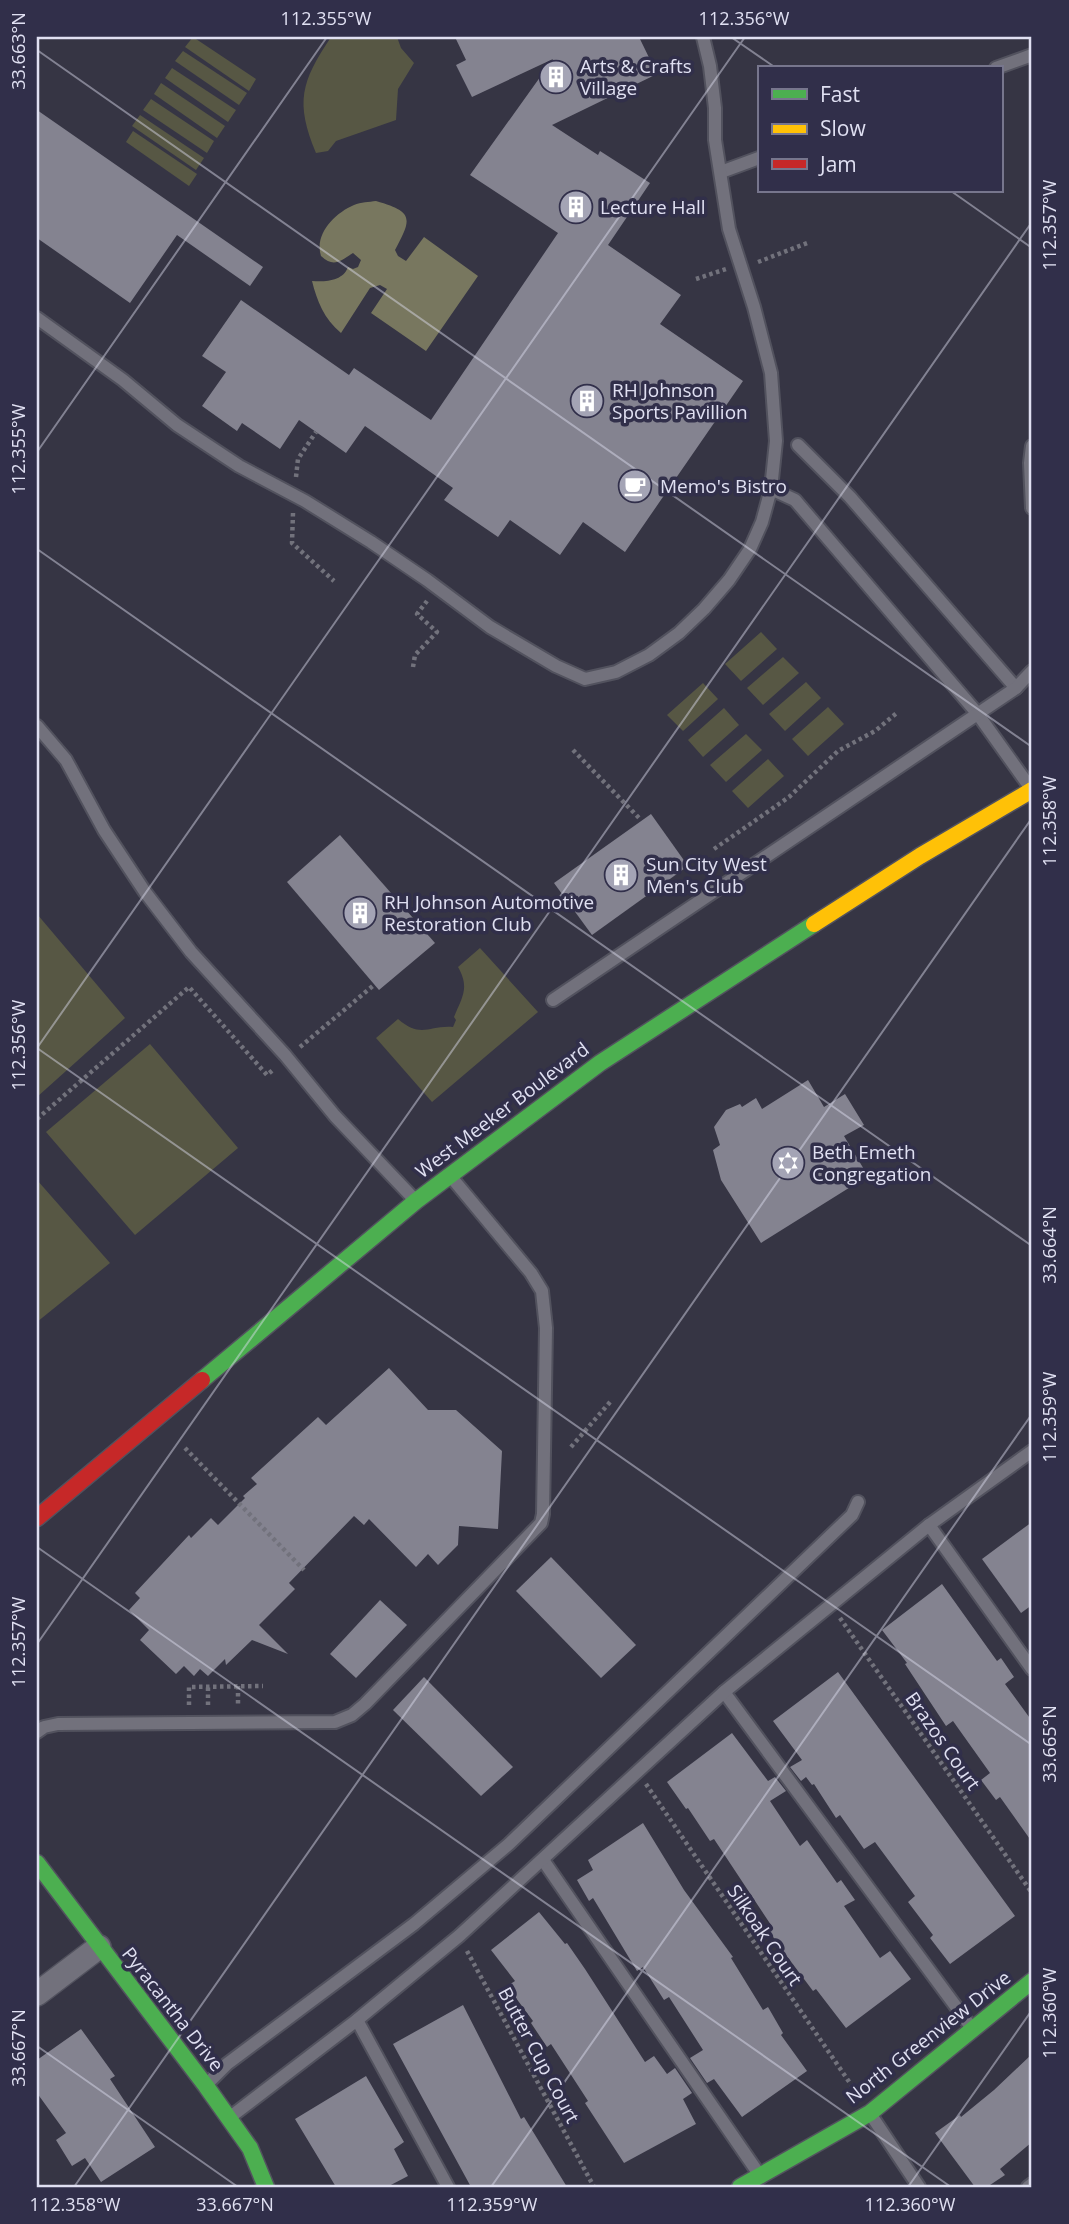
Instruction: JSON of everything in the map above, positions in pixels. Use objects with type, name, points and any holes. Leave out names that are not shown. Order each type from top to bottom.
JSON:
[{"type":"street","name":"West Meeker Boulevard","points":[[37,1518],[416,1201],[600,1063],[920,856],[1032,790]]},
{"type":"street","name":"Pyracantha Drive","points":[[37,1863],[250,2148],[266,2187]]},
{"type":"street","points":[[37,1994],[99,1948]]},
{"type":"street","name":"North Greenview Drive","points":[[740,2187],[761,2178],[870,2113],[1032,1981]]},
{"type":"lane","points":[[37,318],[123,380],[177,425],[239,466],[305,501],[371,542],[490,627],[556,666],[585,679],[616,672],[649,655],[705,609],[750,549],[762,522],[771,489],[776,441],[771,373],[754,307],[729,229],[715,140],[715,108],[710,66],[703,37]]},
{"type":"lane","points":[[1002,66],[1032,55]]},
{"type":"lane","points":[[722,172],[758,158]]},
{"type":"lane","points":[[798,444],[850,496],[1016,688]]},
{"type":"lane","points":[[1032,446],[1032,508]]},
{"type":"lane","points":[[771,489],[795,500],[977,713],[1032,790]]},
{"type":"lane","points":[[553,1000],[1016,688],[1032,671]]},
{"type":"lane","points":[[37,726],[66,760],[104,830],[145,892],[214,980],[416,1201]]},
{"type":"lane","points":[[37,1732],[44,1727],[58,1724],[343,1720],[365,1703],[541,1523],[546,1328],[542,1292],[531,1273],[450,1175]]},
{"type":"lane","points":[[229,2119],[357,2020],[459,1936],[724,1692],[929,1525],[1032,1451]]},
{"type":"lane","points":[[206,2086],[227,2064],[414,1924],[509,1844],[852,1515],[858,1502]]},
{"type":"lane","points":[[929,1525],[1032,1669]]},
{"type":"lane","points":[[724,1692],[973,2029]]},
{"type":"lane","points":[[543,1860],[761,2178]]},
{"type":"lane","points":[[357,2020],[448,2187]]},
{"type":"lane","points":[[870,2113],[919,2187]]},
{"type":"lane","points":[[1028,2187],[1032,2184]]},
{"type":"path","points":[[413,667],[415,655],[437,632],[417,614],[437,587]]},
{"type":"path","points":[[714,849],[789,797],[838,751],[876,731],[898,712]]},
{"type":"path","points":[[573,750],[641,820]]},
{"type":"path","points":[[37,1119],[189,987],[267,1075],[374,985]]},
{"type":"path","points":[[571,1447],[611,1401]]},
{"type":"path","points":[[185,1448],[304,1570]]},
{"type":"path","name":"Brazos Court","points":[[831,1605],[1032,1893]]},
{"type":"path","points":[[188,1708],[188,1686],[263,1686]]},
{"type":"path","name":"Silkoak Court","points":[[638,1772],[870,2113]]},
{"type":"path","name":"Butter Cup Court","points":[[459,1936],[594,2187]]},
{"type":"green space","points":[[193,37],[256,79],[249,91],[185,47]]},
{"type":"green space","points":[[331,37],[397,37],[401,48],[414,63],[398,89],[396,120],[336,141],[328,151],[316,153],[305,120],[304,93],[313,67]]},
{"type":"green space","points":[[183,51],[247,93],[239,105],[175,61]]},
{"type":"green space","points":[[172,68],[236,110],[228,122],[165,78]]},
{"type":"green space","points":[[161,83],[225,126],[217,138],[154,94]]},
{"type":"green space","points":[[151,99],[214,141],[207,153],[143,110]]},
{"type":"green space","points":[[140,115],[204,158],[196,170],[132,126]]},
{"type":"green space","points":[[133,131],[197,174],[189,186],[126,142]]},
{"type":"green space","points":[[761,632],[777,649],[741,681],[725,664]]},
{"type":"green space","points":[[783,657],[799,673],[763,705],[747,688]]},
{"type":"green space","points":[[806,682],[821,698],[785,731],[769,714]]},
{"type":"green space","points":[[703,683],[718,699],[683,731],[667,715]]},
{"type":"green space","points":[[828,707],[844,724],[808,756],[792,739]]},
{"type":"green space","points":[[724,708],[739,725],[703,757],[688,740]]},
{"type":"green space","points":[[746,734],[762,750],[726,782],[710,765]]},
{"type":"green space","points":[[768,759],[784,776],[748,808],[732,791]]},
{"type":"green space","points":[[37,914],[125,1018],[37,1097]]},
{"type":"green space","points":[[480,948],[538,1012],[432,1102],[376,1038],[398,1019],[419,1030],[453,1027],[464,987],[458,967]]},
{"type":"green space","points":[[150,1044],[238,1148],[135,1235],[46,1132]]},
{"type":"green space","points":[[37,1180],[110,1263],[37,1322]]},
{"type":"shaded area","points":[[376,201],[397,209],[406,218],[405,230],[395,250],[398,256],[406,261],[424,237],[478,276],[426,351],[371,313],[387,289],[380,285],[370,288],[341,333],[326,316],[316,296],[312,281],[338,278],[348,267],[358,267],[361,260],[353,253],[341,261],[326,260],[321,256],[320,248],[323,232],[340,213],[359,203]]},
{"type":"building","points":[[455,37],[639,37],[657,74],[552,125],[598,155],[600,151],[650,183],[608,245],[681,295],[660,324],[743,381],[625,552],[583,522],[560,555],[510,520],[498,537],[444,500],[453,488],[365,426],[346,453],[299,420],[280,449],[242,423],[237,431],[202,406],[226,372],[202,356],[241,300],[349,375],[354,368],[431,420],[558,233],[470,175],[553,59],[472,97],[456,65],[466,60]]},
{"type":"building","points":[[37,110],[263,267],[250,286],[177,235],[130,303],[37,238]]},
{"type":"building","name":"Sun City West Men's Club","points":[[651,814],[688,866],[592,935],[554,883]]},
{"type":"building","name":"RH Johnson Automotive Restoration Club","points":[[340,835],[435,943],[379,990],[287,882]]},
{"type":"building","name":"Beth Emeth Congregation","points":[[808,1080],[824,1107],[845,1094],[864,1125],[844,1136],[868,1176],[761,1243],[721,1180],[713,1150],[720,1145],[714,1127],[726,1110],[740,1104],[742,1107],[756,1098],[762,1109]]},
{"type":"building","points":[[389,1368],[428,1410],[456,1410],[502,1451],[498,1529],[459,1526],[458,1545],[438,1565],[428,1554],[416,1567],[369,1519],[364,1525],[354,1516],[289,1583],[295,1589],[259,1625],[288,1654],[252,1640],[226,1665],[225,1659],[208,1676],[200,1669],[194,1676],[184,1666],[176,1674],[140,1640],[149,1630],[129,1610],[140,1598],[135,1593],[189,1535],[191,1538],[211,1518],[218,1525],[257,1484],[251,1478],[318,1417],[326,1425]]},
{"type":"building","points":[[1032,1522],[1032,1605],[1021,1613],[982,1559]]},
{"type":"building","points":[[551,1557],[636,1645],[601,1678],[516,1591]]},
{"type":"building","points":[[942,1584],[997,1661],[1001,1658],[1014,1677],[1005,1684],[1032,1721],[1032,1842],[1000,1797],[996,1800],[981,1780],[990,1773],[953,1721],[946,1726],[905,1664],[907,1663],[882,1630]]},
{"type":"building","points":[[380,1600],[407,1625],[356,1678],[330,1654]]},
{"type":"building","points":[[838,1672],[1015,1916],[950,1964],[930,1938],[933,1935],[908,1902],[915,1896],[875,1842],[864,1849],[840,1815],[836,1818],[814,1784],[806,1777],[801,1781],[790,1767],[802,1760],[773,1721]]},
{"type":"building","points":[[424,1677],[513,1767],[481,1796],[393,1710]]},
{"type":"building","points":[[732,1733],[768,1781],[775,1777],[786,1791],[770,1801],[800,1846],[807,1840],[837,1883],[841,1880],[855,1900],[844,1906],[880,1958],[890,1951],[911,1979],[846,2028],[816,1989],[813,1991],[783,1951],[769,1931],[773,1928],[714,1839],[710,1841],[667,1782]]},
{"type":"building","points":[[643,1823],[684,1890],[733,1957],[731,1958],[763,2010],[768,2007],[783,2033],[781,2035],[807,2071],[742,2117],[714,2079],[707,2083],[690,2058],[703,2050],[669,1997],[664,2000],[643,1967],[637,1971],[593,1898],[589,1901],[577,1880],[593,1870],[588,1860]]},
{"type":"building","points":[[539,1912],[565,1944],[567,1943],[645,2062],[654,2056],[667,2074],[675,2068],[692,2093],[683,2099],[696,2124],[624,2163],[551,2044],[547,2047],[531,2023],[533,2021],[507,1986],[515,1981],[491,1950]]},
{"type":"building","points":[[463,2005],[521,2119],[524,2117],[567,2187],[471,2187],[393,2044]]},
{"type":"building","points":[[81,2029],[115,2076],[110,2079],[155,2147],[101,2182],[85,2158],[72,2166],[56,2140],[66,2133],[37,2093],[37,2060]]},
{"type":"building","points":[[1032,2054],[1032,2142],[1000,2169],[1005,2175],[987,2187],[975,2187],[935,2133],[960,2115],[961,2117]]},
{"type":"building","points":[[366,2076],[404,2142],[394,2149],[408,2176],[387,2187],[336,2187],[295,2119]]},
{"type":"traffic: fast","points":[[202,1380],[416,1201],[600,1063],[814,924]]},
{"type":"traffic: fast","points":[[37,1863],[250,2148],[266,2187]]},
{"type":"traffic: fast","points":[[740,2187],[870,2113],[1032,1981]]},
{"type":"traffic: slow","points":[[814,924],[920,856],[1032,790]]},
{"type":"traffic: jam","points":[[37,1518],[202,1380]]},
{"type":"place","name":"Arts & Crafts Village","points":[[556,77]]},
{"type":"place","name":"Lecture Hall","points":[[576,207]]},
{"type":"place","name":"RH Johnson Sports Pavillion","points":[[587,401]]},
{"type":"place","name":"Memo's Bistro","points":[[635,486]]},
{"type":"place","name":"Sun City West Men's Club","points":[[621,875]]},
{"type":"place","name":"RH Johnson Automotive Restoration Club","points":[[360,913]]},
{"type":"place","name":"Beth Emeth Congregation","points":[[788,1163]]}]
